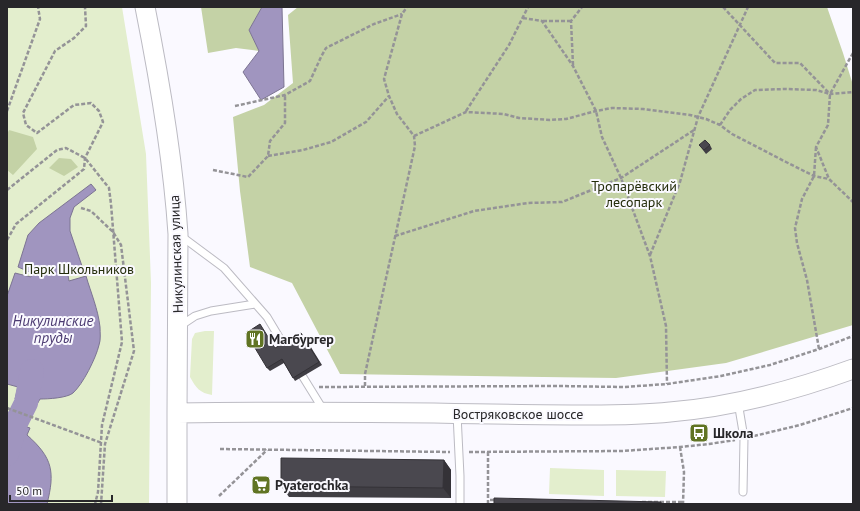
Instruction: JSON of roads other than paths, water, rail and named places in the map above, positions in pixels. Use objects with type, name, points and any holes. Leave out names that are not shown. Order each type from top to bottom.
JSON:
[{"type":"street","name":"Никулинская улица","points":[[145,7],[155,54],[168,136],[178,234],[178,504]]},
{"type":"street","name":"Востряковское шоссе","points":[[177,413],[325,412],[565,415],[670,412],[738,402],[788,390],[853,369]]},
{"type":"lane","points":[[178,234],[224,268],[267,317],[285,347]]},
{"type":"lane","points":[[177,327],[195,316],[211,311],[255,304]]},
{"type":"lane","points":[[303,377],[325,412]]},
{"type":"lane","points":[[738,402],[744,438],[743,492]]},
{"type":"lane","points":[[457,414],[460,504]]},
{"type":"water","points":[[262,7],[282,7],[284,87],[261,100],[243,72],[259,51],[249,30]]},
{"type":"water","name":"Никулинские пруды","points":[[91,184],[96,190],[74,207],[70,218],[70,231],[83,269],[68,275],[69,281],[86,276],[99,320],[100,343],[89,370],[81,384],[73,393],[62,397],[40,399],[36,406],[15,399],[18,387],[7,384],[7,296],[15,273],[31,277],[32,273],[18,267],[28,235],[39,223]]},
{"type":"water","points":[[7,420],[30,428],[27,435],[36,443],[47,459],[50,466],[51,483],[47,504],[7,504]]},
{"type":"waterway","points":[[7,454],[16,423],[26,403],[32,371]]},
{"type":"place","name":"Магбургер","points":[[255,339]]},
{"type":"place","name":"Школа","points":[[699,433]]},
{"type":"place","name":"Pyaterochka","points":[[261,485]]},
{"type":"park label","name":"Тропарёвский лесопарк","points":[[634,194]]},
{"type":"park label","name":"Парк Школьников","points":[[79,269]]}]
